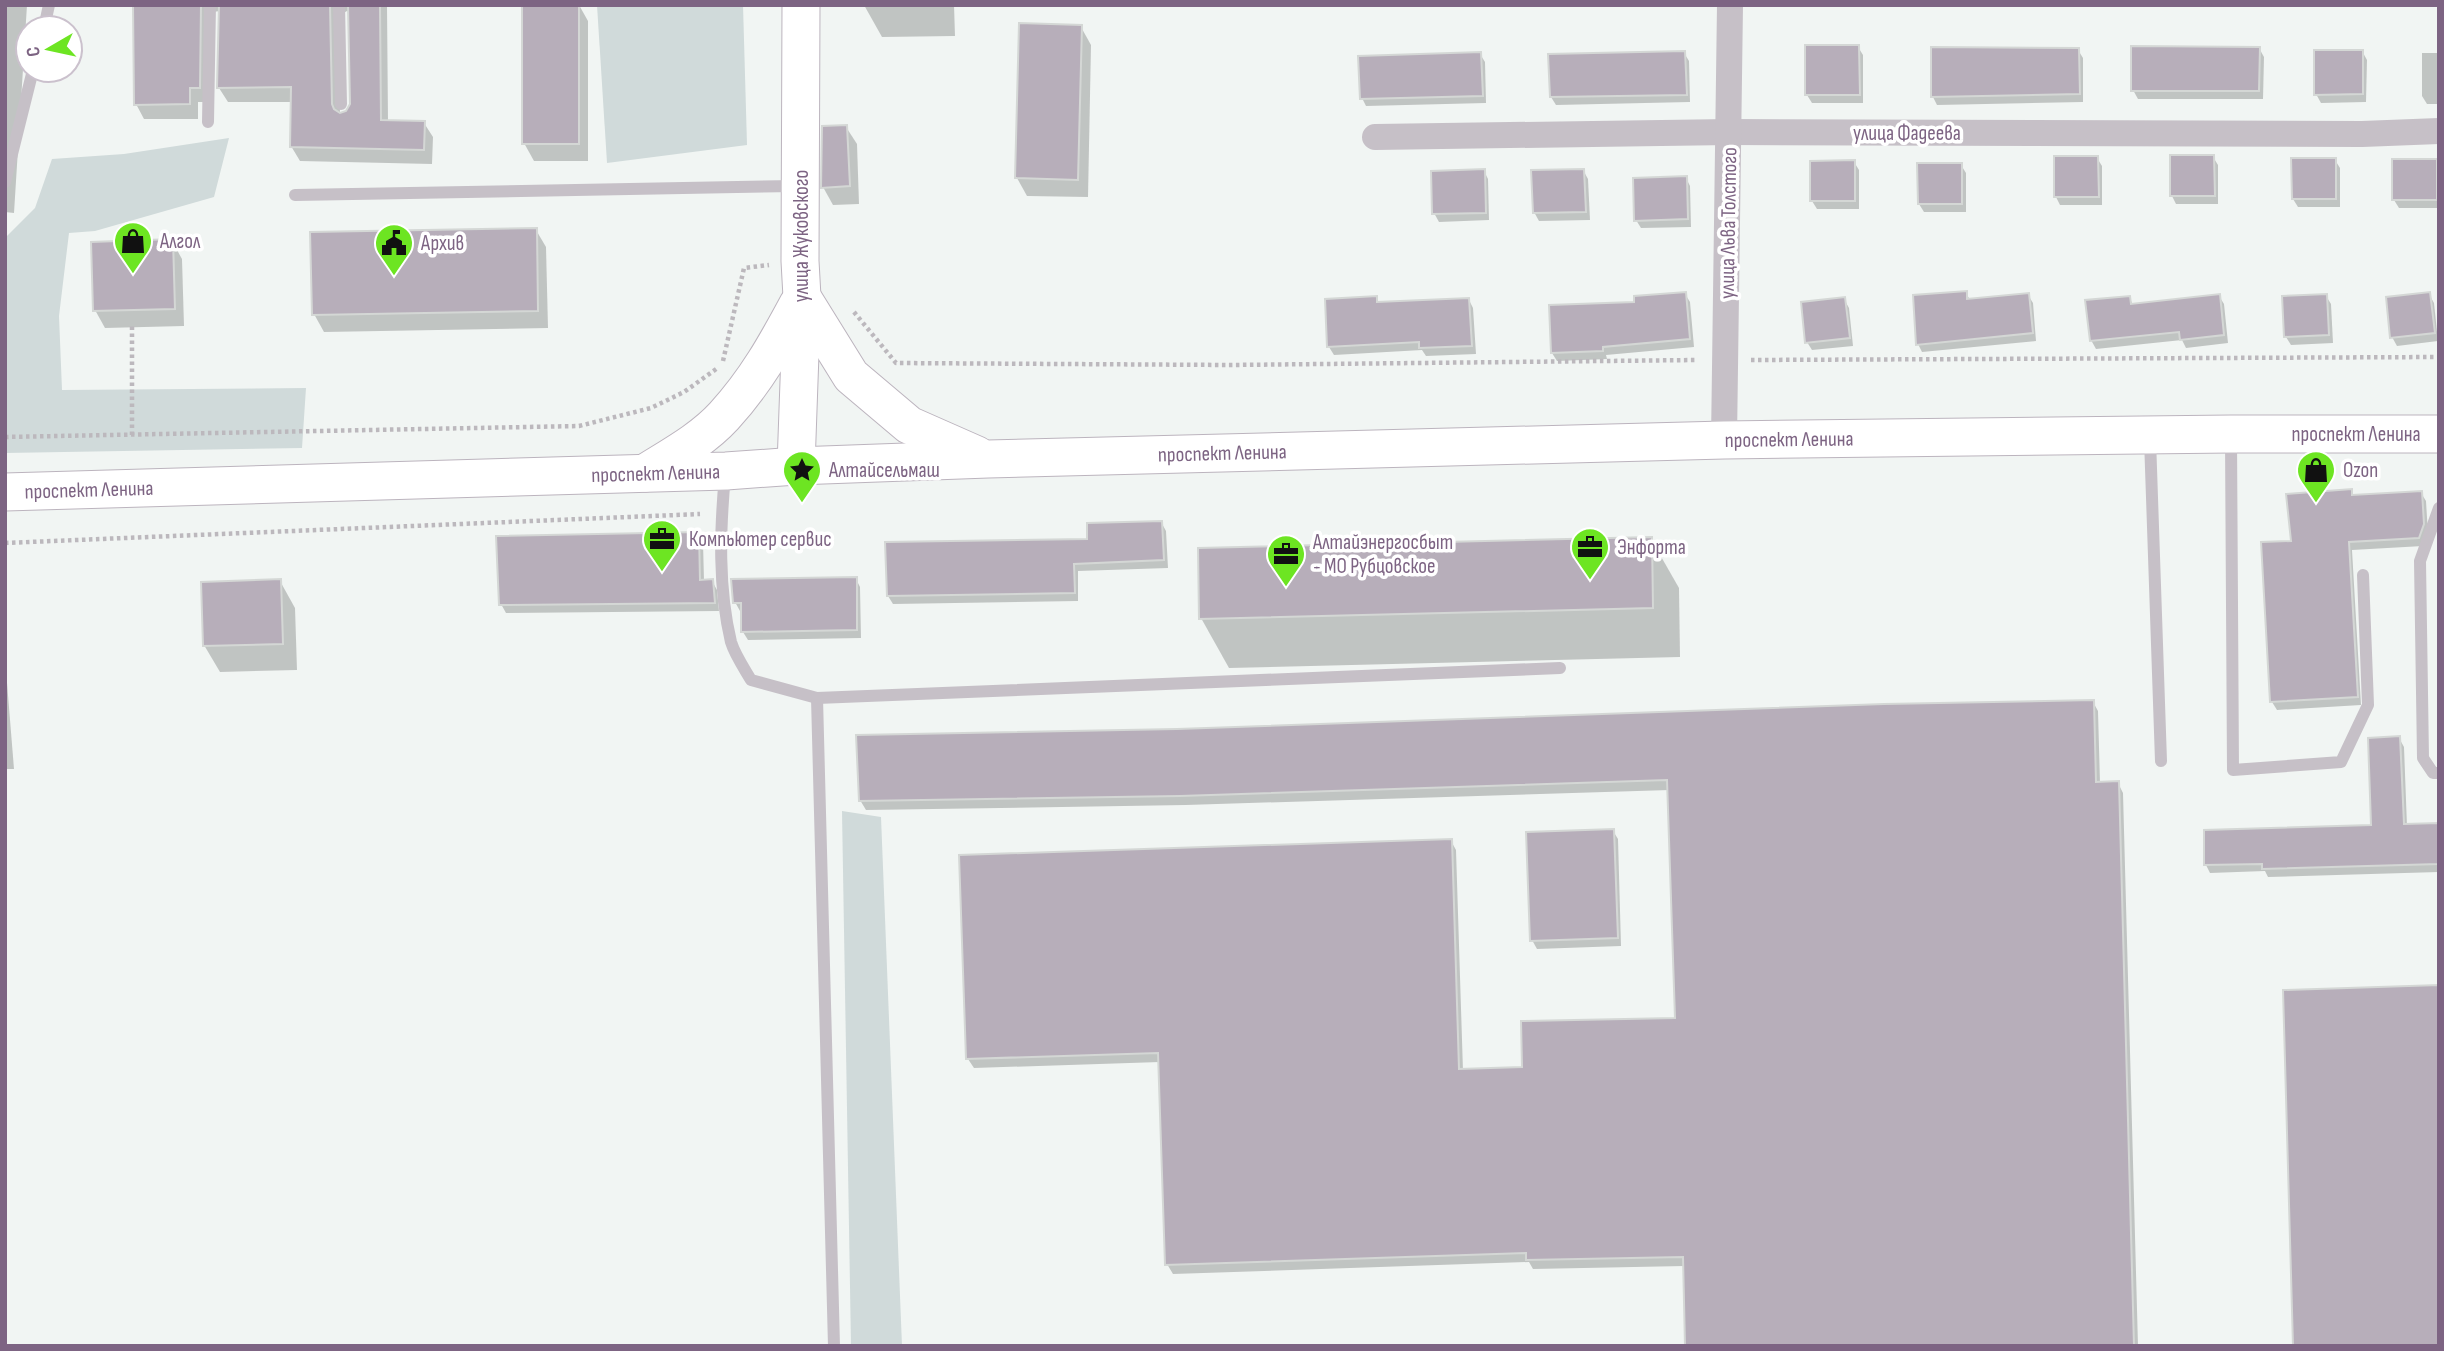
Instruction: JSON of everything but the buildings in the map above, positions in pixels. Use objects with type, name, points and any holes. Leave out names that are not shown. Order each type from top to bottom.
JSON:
[{"type":"street","name":"улица Жуковского","points":[[796,466],[802,297],[802,5]]},
{"type":"street","name":"улица Льва Толстого","points":[[1724,440],[1730,5]]},
{"type":"street","name":"улица Фадеева","points":[[1375,137],[1730,132],[2362,134],[2439,131]]},
{"type":"street","points":[[643,474],[691,444],[722,417],[766,363],[802,297],[851,376],[909,425],[988,459]]},
{"type":"street","name":"проспект Ленина","points":[[5,492],[643,474],[988,459],[1724,440],[2439,434]]},
{"type":"lane","points":[[208,122],[210,5]]},
{"type":"lane","points":[[339,5],[341,104]]},
{"type":"lane","points":[[5,182],[30,84]]},
{"type":"lane","points":[[295,195],[800,186]]},
{"type":"lane","points":[[2231,434],[2233,770],[2341,762],[2368,705],[2363,575]]},
{"type":"lane","points":[[2149,435],[2161,761]]},
{"type":"lane","points":[[726,471],[720,530],[723,589],[732,644],[751,680],[817,698],[1560,668]]},
{"type":"lane","points":[[2439,508],[2420,561],[2423,758],[2432,773],[2439,773]]},
{"type":"lane","points":[[817,698],[834,1346]]},
{"type":"path","points":[[5,437],[579,426],[651,408],[684,392],[722,365],[744,268],[800,261]]},
{"type":"path","points":[[847,303],[896,363],[1243,365],[1725,360],[2439,358]]},
{"type":"path","points":[[132,325],[132,435]]},
{"type":"path","points":[[5,543],[722,513]]},
{"type":"shaded area","points":[[597,5],[743,5],[747,145],[607,163]]},
{"type":"shaded area","points":[[229,138],[214,197],[95,231],[69,233],[59,316],[62,390],[306,388],[302,448],[5,453],[5,238],[35,208],[52,159],[124,154]]},
{"type":"shaded area","points":[[842,811],[881,817],[902,1346],[851,1346]]},
{"type":"place","name":"Алгол","points":[[133,275]]},
{"type":"place","name":"Архив","points":[[394,277]]},
{"type":"place","name":"Алтайсельмаш","points":[[802,504]]},
{"type":"place","name":"Ozon","points":[[2316,504]]},
{"type":"place","name":"Компьютер сервис","points":[[662,573]]},
{"type":"place","name":"Энфорта","points":[[1590,581]]},
{"type":"place","name":"Алтайэнергосбыт - МО Рубцовское","points":[[1286,588]]}]
